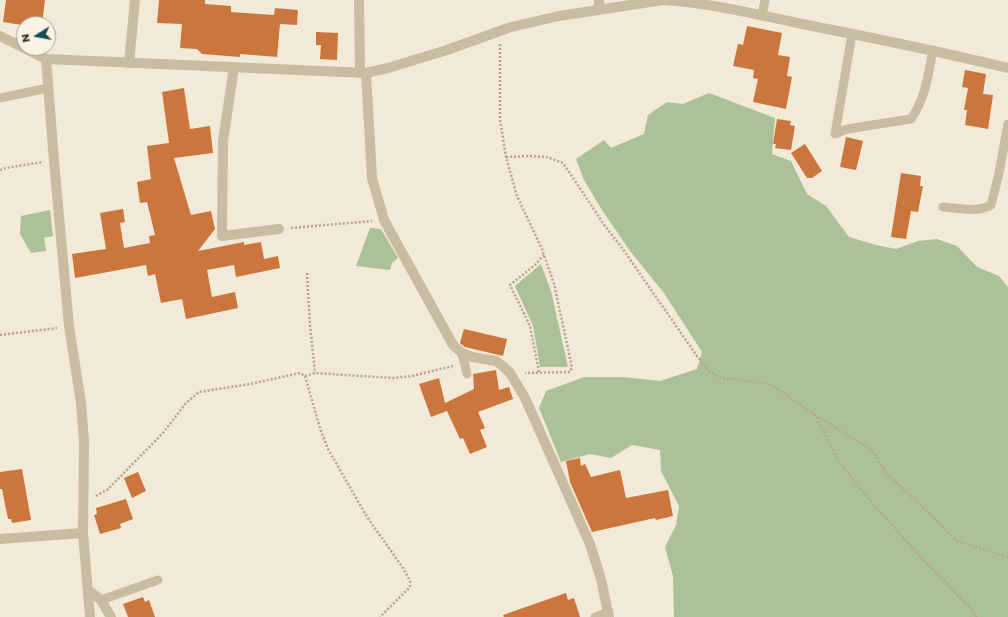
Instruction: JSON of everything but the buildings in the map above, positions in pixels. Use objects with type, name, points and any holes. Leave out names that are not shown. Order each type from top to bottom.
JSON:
[{"type":"street","points":[[129,63],[135,0]]},
{"type":"street","points":[[359,0],[363,73],[372,178],[384,220],[437,318],[463,359],[472,357],[496,361],[510,373],[525,398],[590,544],[601,579],[609,614]]},
{"type":"street","points":[[0,36],[46,59],[363,73],[388,68],[447,50],[500,30],[599,5],[663,0],[677,1],[762,16],[932,50],[1008,68]]},
{"type":"street","points":[[46,59],[69,326],[81,403],[84,442],[83,532],[90,617]]},
{"type":"street","points":[[234,67],[223,141],[222,236],[279,229]]},
{"type":"street","points":[[0,539],[83,532]]},
{"type":"street","points":[[88,590],[101,600],[111,617]]},
{"type":"lane","points":[[762,16],[764,0]]},
{"type":"lane","points":[[852,34],[834,134],[853,127],[911,119],[924,94],[932,50]]},
{"type":"lane","points":[[0,98],[48,88]]},
{"type":"lane","points":[[943,207],[984,209],[991,204],[1008,124]]},
{"type":"lane","points":[[463,359],[466,374]]},
{"type":"lane","points":[[101,600],[158,580]]},
{"type":"lane","points":[[595,617],[609,614]]},
{"type":"path","points":[[500,30],[500,119],[506,157],[517,196],[544,255],[554,284],[572,367],[570,372],[510,373]]},
{"type":"path","points":[[506,157],[529,156],[547,158],[563,163],[605,226],[697,356],[710,372],[722,378],[770,384],[815,416],[872,450],[887,474],[957,541],[1008,558]]},
{"type":"path","points":[[0,170],[54,161]]},
{"type":"path","points":[[279,229],[384,220]]},
{"type":"path","points":[[539,372],[530,326],[510,285],[535,265],[544,255]]},
{"type":"path","points":[[307,273],[315,373]]},
{"type":"path","points":[[0,335],[69,326]]},
{"type":"path","points":[[305,376],[315,373],[393,378],[412,376],[463,359]]},
{"type":"path","points":[[83,502],[107,490],[162,434],[186,403],[199,392],[250,384],[300,373],[305,376],[320,428],[328,449],[368,517],[403,568],[410,581],[410,587],[380,617]]},
{"type":"path","points":[[815,416],[838,462],[875,506],[977,617]]},
{"type":"green space","points":[[709,93],[775,118],[772,154],[791,161],[807,194],[826,206],[849,237],[896,249],[918,241],[937,239],[957,246],[977,267],[999,276],[1008,287],[1008,617],[674,617],[673,576],[665,547],[676,525],[679,506],[661,471],[660,450],[632,445],[611,458],[590,454],[561,462],[539,408],[546,391],[584,377],[623,377],[660,381],[697,369],[702,352],[664,293],[630,251],[602,210],[584,180],[576,159],[604,140],[611,148],[644,134],[648,115],[667,102],[683,104]]},
{"type":"green space","points":[[50,210],[53,236],[44,238],[46,251],[31,253],[20,234],[21,216]]},
{"type":"green space","points":[[370,228],[381,229],[398,258],[392,263],[390,270],[356,266]]},
{"type":"green space","points":[[541,264],[551,291],[568,367],[540,367],[533,326],[515,286]]}]
